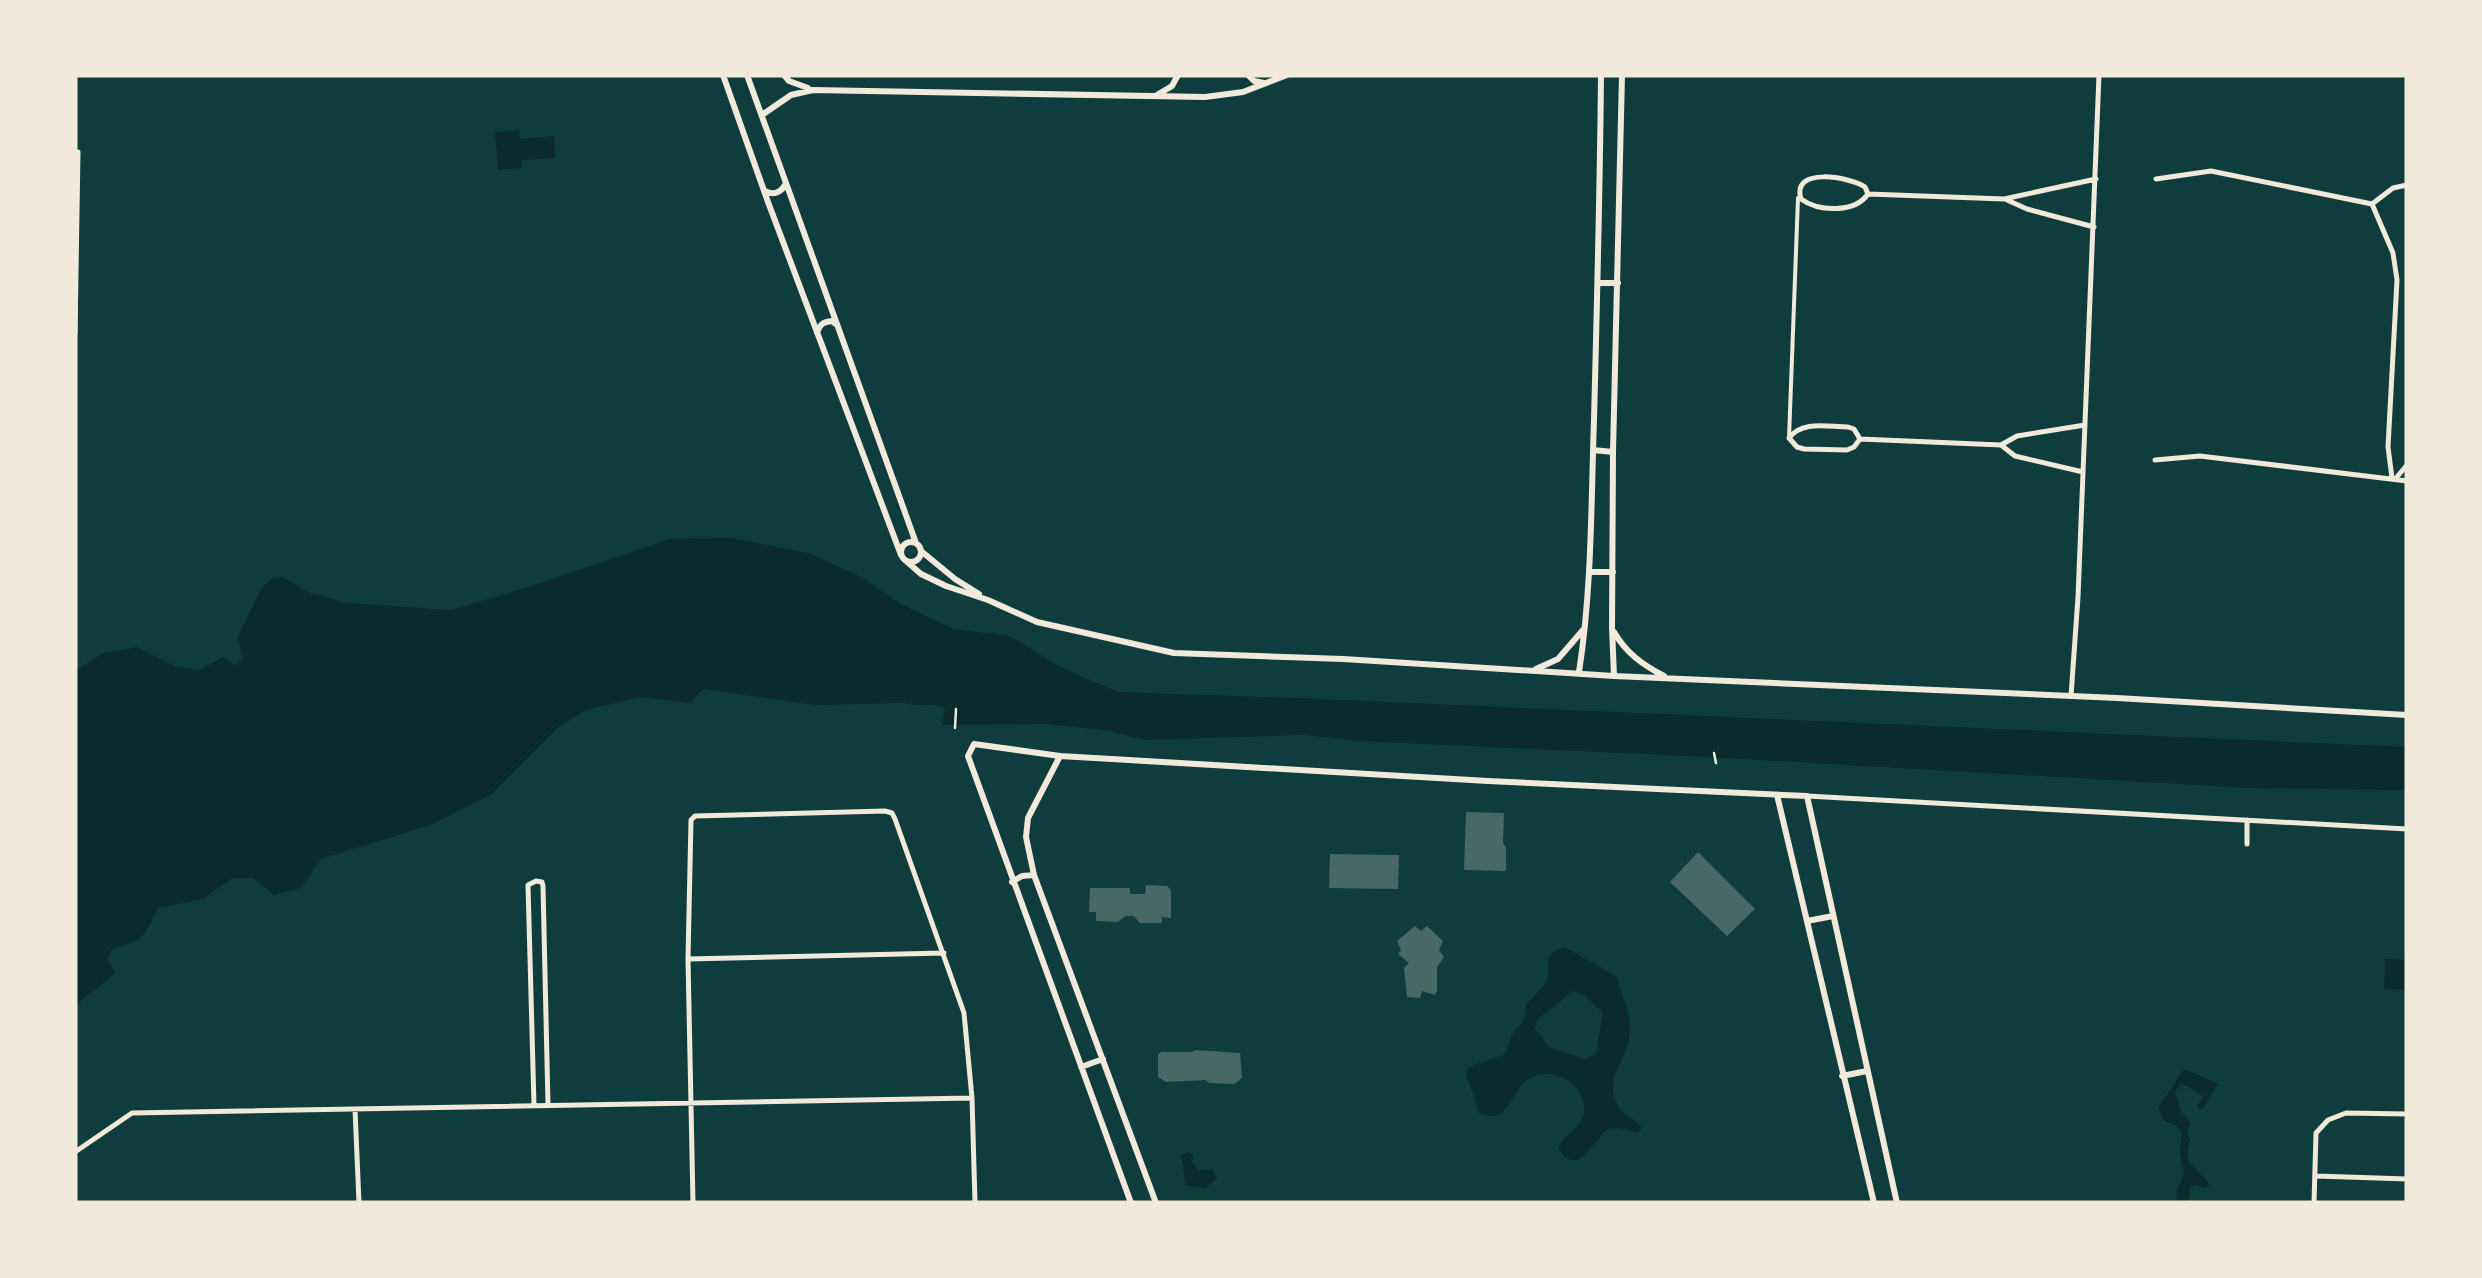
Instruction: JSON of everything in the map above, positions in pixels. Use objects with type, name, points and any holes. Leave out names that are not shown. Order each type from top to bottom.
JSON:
[{"type":"street","points":[[723,75],[903,558],[921,574],[946,586],[1037,622],[1174,653],[2407,715]]},
{"type":"street","points":[[748,75],[916,543],[955,579],[988,600]]},
{"type":"street","points":[[784,75],[788,81],[813,90]]},
{"type":"street","points":[[1151,97],[1172,86],[1178,75]]},
{"type":"street","points":[[1248,75],[1270,83]]},
{"type":"street","points":[[762,114],[791,95],[813,90],[1227,95],[1287,75]]},
{"type":"street","points":[[1579,672],[1589,572],[1601,75]]},
{"type":"street","points":[[1614,676],[1622,75]]},
{"type":"street","points":[[2071,696],[2099,75]]},
{"type":"street","points":[[1601,101],[1610,108],[1622,102]]},
{"type":"street","points":[[75,334],[76,152]]},
{"type":"street","points":[[2156,179],[2211,171],[2372,204],[2393,188],[2407,185]]},
{"type":"street","points":[[1799,192],[1802,199],[1816,207],[1850,208],[1868,194],[1865,187],[1848,178],[1817,177],[1800,185],[1799,192],[1789,438],[1796,447],[1804,449],[1847,450],[1860,439]]},
{"type":"street","points":[[1868,194],[2004,198],[2096,179]]},
{"type":"street","points":[[764,190],[780,192],[786,183]]},
{"type":"street","points":[[2004,198],[2026,209],[2094,227]]},
{"type":"street","points":[[2372,204],[2392,253],[2397,280],[2388,447],[2394,478]]},
{"type":"street","points":[[1598,284],[1618,283]]},
{"type":"street","points":[[817,333],[825,321],[837,324]]},
{"type":"street","points":[[850,422],[863,425],[869,412]]},
{"type":"street","points":[[1860,439],[2001,445],[2017,436],[2085,425]]},
{"type":"street","points":[[1789,438],[1806,426],[1848,428],[1860,439]]},
{"type":"street","points":[[2001,445],[2015,456],[2083,472]]},
{"type":"street","points":[[1593,450],[1614,452]]},
{"type":"street","points":[[2155,460],[2200,456],[2407,481]]},
{"type":"street","points":[[2394,478],[2407,466]]},
{"type":"street","points":[[903,558],[903,545],[916,543]]},
{"type":"street","points":[[903,558],[915,562],[921,550]]},
{"type":"street","points":[[1589,572],[1614,572]]},
{"type":"street","points":[[1534,670],[1558,659],[1586,625]]},
{"type":"street","points":[[1612,628],[1628,652],[1670,678]]},
{"type":"street","points":[[1130,1203],[968,756],[974,744],[1060,756],[1488,782],[2407,830]]},
{"type":"street","points":[[1060,756],[1032,807],[1026,827],[1027,847],[1034,876],[1156,1203]]},
{"type":"street","points":[[1777,795],[1874,1203]]},
{"type":"street","points":[[1807,796],[1897,1203]]},
{"type":"street","points":[[693,1203],[688,959],[690,820],[695,816],[865,811],[892,813],[964,1013],[972,1098],[975,1203]]},
{"type":"street","points":[[2247,820],[2247,844]]},
{"type":"street","points":[[1012,882],[1022,876],[1034,876]]},
{"type":"street","points":[[534,1105],[528,885],[536,880],[543,886],[548,1105]]},
{"type":"street","points":[[1806,921],[1833,916]]},
{"type":"street","points":[[688,959],[944,952]]},
{"type":"street","points":[[1081,1067],[1103,1059]]},
{"type":"street","points":[[1842,1076],[1867,1071]]},
{"type":"street","points":[[75,1152],[132,1113],[972,1098]]},
{"type":"street","points":[[354,1108],[358,1203]]},
{"type":"street","points":[[2314,1203],[2316,1133],[2328,1120],[2346,1112],[2407,1114]]},
{"type":"street","points":[[2316,1176],[2407,1179]]},
{"type":"path","points":[[956,709],[956,728]]},
{"type":"path","points":[[1714,753],[1716,762]]},
{"type":"water","points":[[519,130],[520,139],[554,136],[556,158],[522,160],[522,168],[498,170],[495,132]]},
{"type":"water","points":[[732,538],[808,553],[862,577],[899,603],[953,629],[1010,636],[1060,667],[1118,692],[2407,747],[2407,790],[2248,788],[1305,735],[1144,740],[1110,731],[1047,724],[942,725],[945,708],[935,705],[815,705],[703,689],[690,703],[641,697],[586,710],[560,726],[492,794],[433,824],[321,859],[301,888],[274,895],[253,878],[233,878],[203,899],[159,908],[141,939],[111,950],[107,960],[115,973],[75,1006],[75,671],[101,654],[137,647],[177,667],[200,670],[223,657],[235,665],[242,660],[238,637],[261,588],[271,579],[282,577],[310,593],[348,603],[451,610],[670,539]]},
{"type":"water","points":[[1568,949],[1616,976],[1630,1031],[1614,1079],[1614,1097],[1620,1109],[1642,1127],[1638,1133],[1607,1129],[1584,1155],[1572,1160],[1559,1149],[1583,1118],[1584,1102],[1575,1086],[1549,1074],[1530,1078],[1504,1111],[1489,1116],[1478,1112],[1466,1077],[1469,1067],[1504,1055],[1514,1031],[1524,1021],[1526,1004],[1548,981],[1551,953]],"holes":[[[1573,991],[1585,996],[1602,1016],[1596,1054],[1585,1059],[1549,1047],[1535,1028],[1537,1020]]]},
{"type":"water","points":[[2385,959],[2407,960],[2407,990],[2384,989]]},
{"type":"water","points":[[2183,1070],[2218,1084],[2202,1110],[2197,1107],[2203,1096],[2181,1083],[2175,1092],[2181,1112],[2190,1122],[2190,1162],[2210,1186],[2191,1186],[2188,1203],[2176,1203],[2184,1175],[2181,1132],[2163,1120],[2159,1107]]},
{"type":"water","points":[[1189,1152],[1198,1170],[1212,1170],[1217,1178],[1205,1189],[1185,1185],[1180,1155]]},
{"type":"building","points":[[1466,812],[1504,813],[1506,871],[1464,870]]},
{"type":"building","points":[[1698,852],[1755,909],[1727,936],[1670,882]]},
{"type":"building","points":[[1330,854],[1399,855],[1398,889],[1329,888]]},
{"type":"building","points":[[1146,885],[1167,886],[1171,890],[1171,918],[1162,917],[1162,923],[1140,923],[1134,916],[1118,922],[1096,921],[1096,912],[1089,912],[1090,888],[1130,888],[1130,894],[1145,894]]},
{"type":"building","points":[[1415,926],[1421,931],[1427,926],[1443,941],[1437,991],[1435,995],[1422,991],[1420,998],[1407,997],[1404,968],[1409,963],[1398,954],[1401,950],[1397,941]]},
{"type":"building","points":[[1195,1050],[1240,1053],[1242,1078],[1234,1084],[1206,1080],[1166,1082],[1158,1077],[1158,1054]]}]
